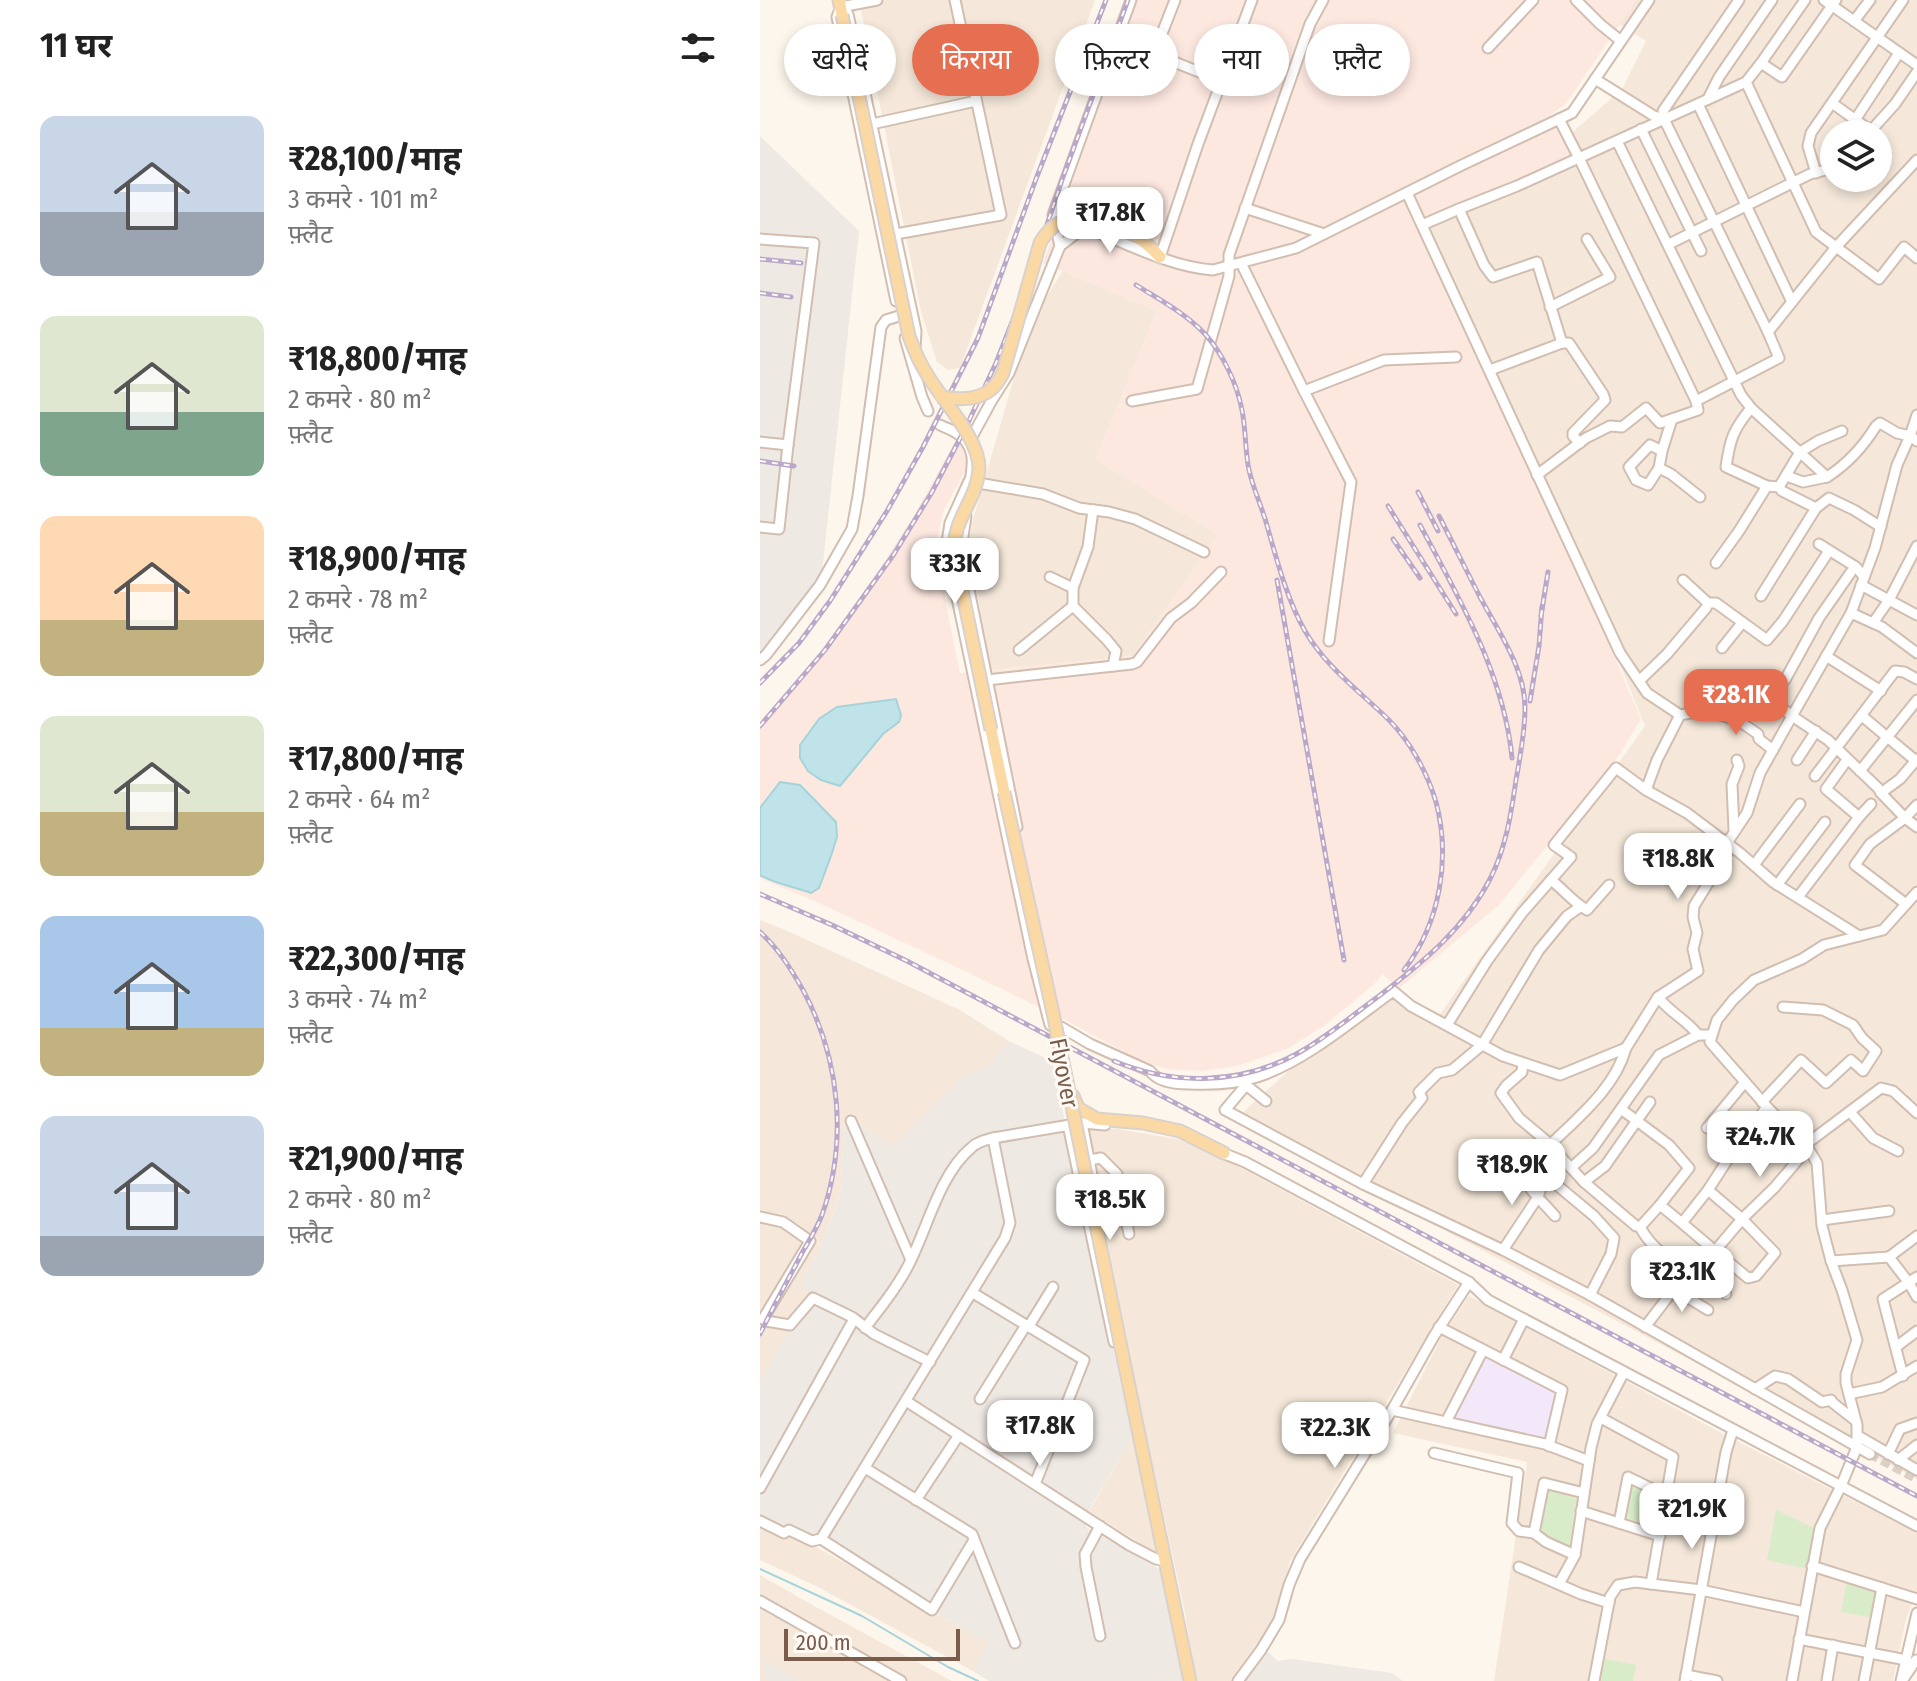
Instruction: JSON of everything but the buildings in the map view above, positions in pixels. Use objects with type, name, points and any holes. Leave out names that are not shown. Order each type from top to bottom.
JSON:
[{"type":"main road","name":"Flyover","points":[[841,7],[909,336],[918,358],[971,439],[978,457],[977,481],[957,525],[954,552],[1190,1681]]},
{"type":"main road","points":[[941,397],[966,400],[995,386],[1003,373],[1040,243],[1051,228],[1061,221],[1085,215],[1102,218],[1150,246],[1160,257]]},
{"type":"main road","points":[[1063,1066],[1074,1102],[1087,1115],[1180,1131],[1219,1151]]},
{"type":"street","points":[[841,7],[877,0]]},
{"type":"street","points":[[896,234],[1001,215],[955,0]]},
{"type":"street","points":[[1060,246],[1053,215],[1131,0]]},
{"type":"street","points":[[1175,0],[1154,54],[1194,70]]},
{"type":"street","points":[[1243,24],[1252,0]]},
{"type":"street","points":[[1132,401],[1197,389],[1229,276],[1229,255],[1310,24],[1323,0]]},
{"type":"street","points":[[1488,48],[1533,0]]},
{"type":"street","points":[[1576,0],[1621,41]]},
{"type":"street","points":[[968,444],[1009,373],[1060,246],[1081,230],[1089,229],[1170,262],[1199,269],[1213,270],[1296,248],[1572,113],[1649,0]]},
{"type":"street","points":[[1696,401],[1779,358],[1664,119],[1663,111],[1739,0]]},
{"type":"street","points":[[1708,99],[1719,77],[1772,0]]},
{"type":"street","points":[[1422,225],[1517,186],[1746,82],[1805,0]]},
{"type":"street","points":[[1854,21],[1870,0]]},
{"type":"street","points":[[1816,173],[1808,146],[1811,133],[1903,0]]},
{"type":"street","points":[[1761,63],[1782,77],[1830,2],[1917,65]]},
{"type":"street","points":[[841,7],[848,14],[916,331],[914,369]]},
{"type":"street","points":[[841,7],[837,17],[899,316],[928,411]]},
{"type":"street","points":[[1832,103],[1855,120],[1899,53]]},
{"type":"street","points":[[1880,120],[1917,72]]},
{"type":"street","points":[[1595,79],[1654,116],[1664,119]]},
{"type":"street","points":[[1746,82],[1816,232],[1879,279],[1904,247],[1917,258]]},
{"type":"street","points":[[1160,257],[1217,96]]},
{"type":"street","points":[[872,124],[976,101]]},
{"type":"street","points":[[1698,104],[1792,302]]},
{"type":"street","points":[[1537,475],[1580,443],[1610,426],[1622,427],[1646,408],[1660,423],[1698,410],[1559,119]]},
{"type":"street","points":[[1641,129],[1701,251]]},
{"type":"street","points":[[1617,141],[1741,395],[1751,408],[1827,477]]},
{"type":"street","points":[[1768,332],[1836,247],[1917,160]]},
{"type":"street","points":[[1669,244],[1793,182],[1820,172]]},
{"type":"street","points":[[1407,193],[1620,653],[1647,693],[1680,715],[1698,711],[1739,721],[1758,734],[1757,743],[1773,750]]},
{"type":"street","points":[[1245,208],[1324,234]]},
{"type":"street","points":[[1459,209],[1484,265],[1493,277],[1537,262],[1562,343]]},
{"type":"street","points":[[760,239],[814,243],[779,529],[760,527]]},
{"type":"street","points":[[1550,307],[1610,277],[1587,239]]},
{"type":"street","points":[[1241,263],[1351,482],[1329,641]]},
{"type":"street","points":[[760,660],[820,585],[852,529],[877,341],[886,320],[899,316]]},
{"type":"street","points":[[1490,370],[1569,343],[1605,400],[1573,433],[1580,443]]},
{"type":"street","points":[[1304,391],[1384,360],[1456,357]]},
{"type":"street","points":[[1751,408],[1730,439],[1726,467],[1767,486],[1779,487],[1816,508]]},
{"type":"street","points":[[1733,833],[1747,813],[1760,773],[1851,613],[1881,527],[1897,465],[1913,438],[1917,415]]},
{"type":"street","points":[[1662,451],[1650,445],[1629,467],[1636,480],[1648,485],[1659,468],[1672,419]]},
{"type":"street","points":[[1787,476],[1803,482],[1827,477],[1855,455],[1880,423],[1913,438]]},
{"type":"street","points":[[942,426],[957,433],[971,448],[973,457],[961,550],[987,680],[992,737]]},
{"type":"street","points":[[1779,487],[1800,452],[1842,431]]},
{"type":"street","points":[[760,442],[788,445]]},
{"type":"street","points":[[1659,468],[1700,497]]},
{"type":"street","points":[[969,481],[950,523],[947,543],[992,737]]},
{"type":"street","points":[[969,481],[1043,494],[1079,508],[1135,519],[1204,552]]},
{"type":"street","points":[[1716,563],[1767,486]]},
{"type":"street","points":[[1761,596],[1816,508],[1829,498],[1881,527]]},
{"type":"street","points":[[1093,510],[1088,547],[1073,588],[1073,606],[1116,651],[1113,666]]},
{"type":"street","points":[[1819,544],[1856,567],[1863,581],[1889,600],[1917,615]]},
{"type":"street","points":[[1873,623],[1916,550]]},
{"type":"street","points":[[1683,580],[1708,603],[1716,603],[1767,640],[1829,551]]},
{"type":"street","points":[[987,680],[1137,662],[1171,618],[1191,603],[1221,572]]},
{"type":"street","points":[[1785,680],[1819,618],[1851,572]]},
{"type":"street","points":[[1050,577],[1073,588]]},
{"type":"street","points":[[1639,681],[1667,654],[1708,603]]},
{"type":"street","points":[[1019,650],[1073,606]]},
{"type":"street","points":[[1851,613],[1882,627],[1917,653]]},
{"type":"street","points":[[1722,648],[1742,623]]},
{"type":"street","points":[[1826,656],[1881,691]]},
{"type":"street","points":[[1815,776],[1895,671],[1917,679]]},
{"type":"street","points":[[1751,686],[1836,746],[1917,827]]},
{"type":"street","points":[[1739,721],[1765,694]]},
{"type":"street","points":[[1860,771],[1917,700]]},
{"type":"street","points":[[1646,790],[1680,715]]},
{"type":"street","points":[[1862,716],[1916,760],[1900,779],[1881,793]]},
{"type":"street","points":[[1797,760],[1816,731]]},
{"type":"street","points":[[1503,1250],[1538,1197],[1552,1148],[1593,1103],[1622,1063],[1626,1048],[1658,997],[1698,971],[1693,949],[1697,933],[1694,906],[1733,833],[1732,784],[1739,766],[1737,760]]},
{"type":"street","points":[[1847,760],[1826,789],[1859,817]]},
{"type":"street","points":[[1447,1025],[1513,925],[1571,857],[1554,845],[1616,768],[1646,790],[1687,813],[1777,885],[1859,936]]},
{"type":"street","points":[[1001,776],[1042,997],[1050,1025],[1061,1027],[1150,1071],[1157,1079],[1212,1085],[1256,1077],[1291,1062],[1393,991],[1411,1006],[1503,1056],[1560,1075],[1626,1048]]},
{"type":"street","points":[[1754,865],[1800,804]]},
{"type":"street","points":[[1798,897],[1871,804]]},
{"type":"street","points":[[1906,904],[1855,865],[1870,844],[1917,805]]},
{"type":"street","points":[[1777,885],[1825,822]]},
{"type":"street","points":[[1551,880],[1587,910],[1609,885]]},
{"type":"street","points":[[1792,1681],[1820,1528],[1858,1442],[1846,1374],[1857,1340],[1831,1261],[1822,1220],[1817,1163],[1807,1147],[1710,1042],[1711,1035],[1717,1020],[1754,980],[1802,959],[1824,945],[1883,930],[1917,892]]},
{"type":"street","points":[[1363,1184],[1422,1098],[1419,1092],[1438,1073],[1452,1070],[1482,1045],[1539,950],[1567,916],[1580,907]]},
{"type":"street","points":[[1658,997],[1698,1035]]},
{"type":"street","points":[[1682,1223],[1708,1190],[1765,1104],[1801,1060],[1826,1083],[1851,1060],[1863,1071],[1876,1051],[1853,1025],[1823,1010],[1783,1007]]},
{"type":"street","points":[[1571,1168],[1593,1148],[1659,1055],[1698,1035],[1711,1035]]},
{"type":"street","points":[[1523,1063],[1522,1072],[1501,1093],[1519,1118],[1584,1182],[1636,1226]]},
{"type":"street","points":[[1707,1128],[1745,1082]]},
{"type":"street","points":[[1266,1101],[1246,1085],[1225,1110],[1363,1184],[1590,1295],[1755,1389],[1917,1470]]},
{"type":"street","points":[[1700,1275],[1715,1251],[1775,1187],[1807,1147],[1881,1088],[1893,1091],[1917,1113]]},
{"type":"street","points":[[1584,1182],[1605,1166],[1650,1102]]},
{"type":"street","points":[[1621,1109],[1669,1145],[1689,1168],[1640,1227],[1648,1242],[1670,1260],[1700,1275],[1726,1294]]},
{"type":"street","points":[[1850,1112],[1873,1138],[1898,1151]]},
{"type":"street","points":[[851,1121],[911,1260]]},
{"type":"street","points":[[1068,1125],[1119,1362],[1124,1366],[1129,1359],[1082,1123]]},
{"type":"street","points":[[865,1328],[897,1284],[946,1181],[972,1147],[993,1138],[1082,1123],[1148,1128],[1188,1139],[1245,1162],[1469,1282],[1488,1300],[1917,1526]]},
{"type":"street","points":[[821,1539],[1005,1238],[1010,1223],[993,1138]]},
{"type":"street","points":[[1089,1160],[1101,1158],[1117,1174],[1129,1234]]},
{"type":"street","points":[[1517,1168],[1555,1216]]},
{"type":"street","points":[[1546,1176],[1594,1216],[1614,1238],[1611,1254],[1590,1295]]},
{"type":"street","points":[[1120,1189],[1146,1205]]},
{"type":"street","points":[[1660,1205],[1748,1278],[1756,1276],[1775,1253],[1708,1190]]},
{"type":"street","points":[[1822,1220],[1889,1211]]},
{"type":"street","points":[[760,1217],[783,1222],[810,1241],[763,1319],[790,1325],[813,1298],[930,1362]]},
{"type":"street","points":[[1831,1261],[1889,1257],[1917,1236]]},
{"type":"street","points":[[1889,1257],[1913,1280],[1917,1297]]},
{"type":"street","points":[[1639,1268],[1708,1310]]},
{"type":"street","points":[[1903,1376],[1883,1299],[1913,1280]]},
{"type":"street","points":[[1238,1681],[1279,1620],[1300,1559],[1469,1282]]},
{"type":"street","points":[[980,1399],[1053,1287]]},
{"type":"street","points":[[1645,1327],[1674,1289]]},
{"type":"street","points":[[973,1293],[1084,1360],[1035,1484]]},
{"type":"street","points":[[760,1488],[854,1319]]},
{"type":"street","points":[[1503,1360],[1524,1319]]},
{"type":"street","points":[[1439,1327],[1562,1390],[1549,1446]]},
{"type":"street","points":[[1896,1347],[1917,1331]]},
{"type":"street","points":[[1446,1422],[1483,1350]]},
{"type":"street","points":[[1849,1394],[1882,1387],[1917,1366]]},
{"type":"street","points":[[1559,1584],[1575,1555],[1597,1424],[1624,1372]]},
{"type":"street","points":[[1755,1389],[1775,1376],[1788,1379],[1822,1402],[1831,1400],[1856,1421]]},
{"type":"street","points":[[906,1401],[1129,1545],[1166,1561]]},
{"type":"street","points":[[1392,1410],[1549,1446],[1589,1461]]},
{"type":"street","points":[[1601,1418],[1673,1457],[1651,1584]]},
{"type":"street","points":[[1888,1454],[1900,1429],[1917,1423]]},
{"type":"street","points":[[1717,1681],[1686,1678],[1726,1452],[1733,1430]]},
{"type":"street","points":[[916,1500],[959,1435]]},
{"type":"street","points":[[1858,1442],[1870,1454]]},
{"type":"street","points":[[1898,1460],[1917,1445]]},
{"type":"street","points":[[1434,1453],[1518,1473],[1512,1523],[1519,1531],[1534,1533],[1575,1555]]},
{"type":"street","points":[[865,1468],[972,1534],[1015,1643]]},
{"type":"street","points":[[1619,1523],[1628,1477],[1667,1496]]},
{"type":"street","points":[[1534,1533],[1544,1483],[1584,1493]]},
{"type":"street","points":[[1581,1511],[1660,1536]]},
{"type":"street","points":[[760,1521],[784,1533],[789,1530],[812,1541],[821,1539],[932,1610],[974,1540]]},
{"type":"street","points":[[1100,1526],[1085,1554],[1100,1636]]},
{"type":"street","points":[[1812,1566],[1917,1599]]},
{"type":"street","points":[[1519,1567],[1609,1603]]},
{"type":"street","points":[[1594,1681],[1610,1597],[1618,1585],[1635,1582],[1701,1590],[1804,1612]]},
{"type":"street","points":[[1864,1681],[1882,1588]]},
{"type":"street","points":[[760,1601],[901,1681]]},
{"type":"street","points":[[1902,1681],[1917,1613]]},
{"type":"street","points":[[1799,1639],[1906,1660]]},
{"type":"street","points":[[1827,1681],[1833,1645]]},
{"type":"street","points":[[1902,1681],[1916,1660],[1917,1663]]},
{"type":"shaded area","points":[[859,0],[1095,0],[1086,24],[1055,24],[1055,96],[1060,96],[960,368],[948,370],[937,362],[921,312],[878,96],[896,96],[896,24],[864,24]]},
{"type":"shaded area","points":[[1138,0],[1636,0],[1566,104],[1551,114],[1573,165],[1416,221],[1584,586],[1641,719],[1613,765],[1499,905],[1398,989],[1383,974],[1325,1025],[1289,1048],[1237,1066],[1202,1071],[1166,1069],[1137,1059],[967,972],[760,878],[760,724],[831,638],[879,570],[915,514],[956,440],[968,448],[964,473],[944,510],[936,543],[960,673],[1133,656],[1218,535],[1096,459],[1157,311],[1043,263],[1103,96],[1178,96],[1178,24],[1129,24]]},
{"type":"shaded area","points":[[1580,0],[1917,0],[1917,1479],[1235,1120],[1288,1071],[1393,990],[1438,1017],[1645,726],[1595,603],[1410,206],[1566,138],[1622,89],[1646,41]]},
{"type":"shaded area","points":[[760,136],[859,231],[822,572],[760,659]]},
{"type":"shaded area","points":[[1063,271],[1157,311],[1096,459],[1218,535],[1133,656],[991,670],[969,548],[972,523],[1022,350],[1040,307]]},
{"type":"shaded area","points":[[760,920],[960,1010],[1009,1041],[986,1067],[962,1079],[892,1147],[852,1118],[845,1118],[840,1196],[818,1252],[800,1285],[812,1295],[760,1381]]},
{"type":"shaded area","points":[[1009,1041],[1052,1061],[1132,1437],[1090,1508],[1086,1527],[1163,1571],[1185,1681],[989,1681],[973,1671],[989,1643],[939,1615],[929,1600],[827,1538],[809,1543],[760,1516],[760,1381],[811,1295],[800,1285],[818,1252],[840,1197],[845,1118],[852,1118],[892,1147],[964,1077],[986,1067]]},
{"type":"shaded area","points":[[1085,1127],[1177,1139],[1210,1151],[1458,1285],[1290,1561],[1274,1621],[1232,1681],[1196,1681],[1185,1613],[1134,1378]]},
{"type":"shaded area","points":[[1469,1296],[1723,1434],[1917,1533],[1917,1591],[1906,1619],[1893,1681],[1494,1681],[1527,1462],[1393,1433],[1442,1336]]},
{"type":"shaded area","points":[[1486,1355],[1558,1393],[1547,1440],[1454,1420]]},
{"type":"shaded area","points":[[1132,1437],[1159,1552],[1149,1549],[1089,1511]]},
{"type":"shaded area","points":[[760,1516],[989,1643],[973,1671],[816,1586],[760,1560]]},
{"type":"shaded area","points":[[760,1575],[952,1681],[799,1681],[762,1660],[768,1681],[760,1681]]},
{"type":"shaded area","points":[[1266,1650],[1278,1661],[1292,1659],[1392,1673],[1403,1681],[1243,1681]]},
{"type":"shaded area","points":[[761,1659],[799,1681],[768,1681]]},
{"type":"green space","points":[[1632,1483],[1662,1500],[1656,1528],[1627,1518]]},
{"type":"green space","points":[[1545,1487],[1576,1499],[1569,1549],[1538,1533]]},
{"type":"green space","points":[[1776,1510],[1816,1529],[1807,1569],[1767,1560]]},
{"type":"green space","points":[[1847,1581],[1878,1590],[1873,1618],[1841,1612]]},
{"type":"green space","points":[[1605,1659],[1636,1665],[1633,1681],[1601,1681]]},
{"type":"water","points":[[896,699],[901,715],[899,722],[883,734],[840,786],[821,780],[808,771],[800,758],[800,745],[819,719],[837,707]]},
{"type":"water","points":[[780,782],[800,785],[836,822],[837,837],[831,856],[819,888],[811,893],[760,875],[760,808]]},
{"type":"waterway","points":[[760,1569],[862,1616],[948,1667],[978,1681]]},
{"type":"tunnel","points":[[1870,1454],[1917,1479]]},
{"type":"railway","points":[[760,683],[799,643],[830,601],[923,447],[978,338],[1106,0]]},
{"type":"railway","points":[[760,726],[825,650],[894,554],[932,492],[966,427],[996,363],[1027,284],[1128,0]]},
{"type":"railway","points":[[760,259],[801,263]]},
{"type":"railway","points":[[1136,285],[1197,326],[1223,360],[1240,400],[1251,477],[1282,578],[1299,619],[1323,656],[1404,737],[1423,768],[1432,791],[1442,846],[1439,890],[1426,932],[1404,970]]},
{"type":"railway","points":[[760,293],[791,297]]},
{"type":"railway","points":[[760,461],[794,466]]},
{"type":"railway","points":[[1418,492],[1438,531]]},
{"type":"railway","points":[[1388,506],[1456,614]]},
{"type":"railway","points":[[1114,1061],[1160,1075],[1184,1078],[1231,1076],[1278,1063],[1320,1039],[1411,971],[1455,929],[1480,897],[1496,867],[1507,831],[1523,735],[1524,693],[1516,664],[1439,516]]},
{"type":"railway","points":[[1420,525],[1478,637],[1490,667],[1500,696],[1512,758]]},
{"type":"railway","points":[[1393,539],[1420,578]]},
{"type":"railway","points":[[1541,616],[1548,572]]},
{"type":"railway","points":[[1277,580],[1344,960]]},
{"type":"railway","points":[[1530,701],[1542,606]]},
{"type":"railway","points":[[760,894],[907,961],[1917,1496]]},
{"type":"railway","points":[[760,932],[789,967],[816,1016],[832,1072],[837,1129],[830,1187],[822,1215],[760,1334]]}]
